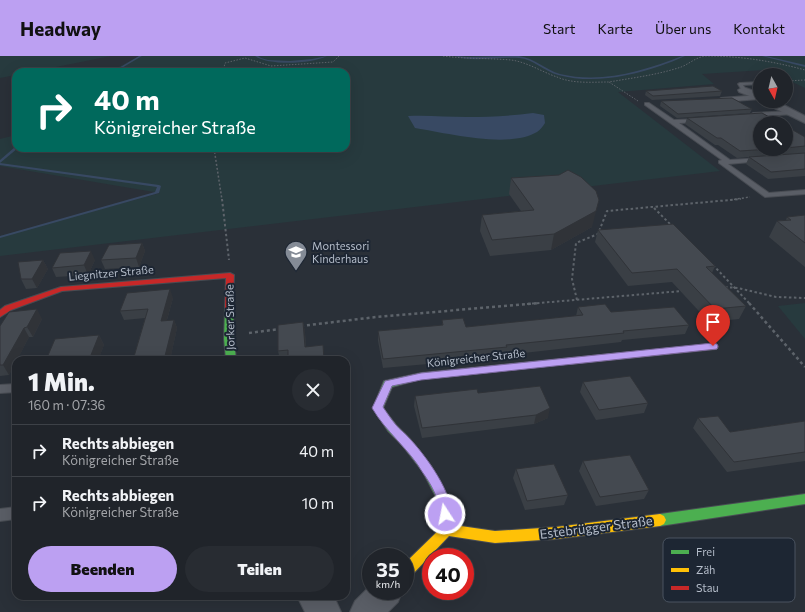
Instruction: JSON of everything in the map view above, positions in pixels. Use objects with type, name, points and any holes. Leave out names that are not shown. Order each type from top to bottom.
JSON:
[{"type":"street","points":[[743,90],[753,94]]},
{"type":"street","points":[[781,108],[805,120]]},
{"type":"street","name":"Liegnitzer Straße","points":[[0,314],[8,308],[61,289],[230,275]]},
{"type":"street","name":"Jorker Straße","points":[[230,275],[229,339],[231,356]]},
{"type":"street","name":"Königreicher Straße","points":[[447,530],[443,499],[427,469],[406,442],[392,428],[378,408],[388,384],[421,376],[713,346]]},
{"type":"street","name":"Estebrügger Straße","points":[[447,530],[495,537],[556,533],[680,518],[805,499]]},
{"type":"street","points":[[414,563],[447,530]]},
{"type":"street","points":[[315,600],[325,612]]},
{"type":"street","points":[[366,612],[378,600]]},
{"type":"lane","points":[[743,90],[740,84],[753,83]]},
{"type":"lane","points":[[715,100],[753,97]]},
{"type":"lane","points":[[647,104],[655,104]]},
{"type":"lane","points":[[647,104],[729,162]]},
{"type":"lane","points":[[744,116],[791,113]]},
{"type":"lane","points":[[672,122],[704,119]]},
{"type":"lane","points":[[767,159],[721,162],[768,195],[805,192]]},
{"type":"lane","points":[[0,389],[12,388]]},
{"type":"lane","points":[[0,515],[12,514]]},
{"type":"path","points":[[224,68],[224,63],[244,57],[271,66],[333,62],[339,56]]},
{"type":"path","points":[[443,56],[464,59],[512,60],[535,67],[558,78],[576,82],[609,82],[648,76],[680,68],[689,62],[704,56],[737,56],[764,59],[805,70]]},
{"type":"path","points":[[793,81],[805,80]]},
{"type":"path","points":[[609,82],[642,104],[647,104]]},
{"type":"path","points":[[215,152],[220,180],[230,275]]},
{"type":"path","points":[[577,300],[573,292],[572,280],[576,258],[576,243],[598,234],[607,211],[740,200],[758,195],[768,195]]},
{"type":"path","points":[[654,208],[675,229]]},
{"type":"path","points":[[708,261],[735,287],[805,367]]},
{"type":"path","points":[[725,287],[735,287],[759,294],[798,299],[805,298]]},
{"type":"path","points":[[299,326],[376,316],[686,290]]},
{"type":"path","points":[[229,339],[253,332],[284,328]]},
{"type":"green space","points":[[0,56],[111,56],[51,68],[12,68],[12,76],[0,78]]},
{"type":"green space","points":[[139,56],[805,56],[805,88],[793,82],[793,68],[753,68],[753,71],[702,74],[714,84],[618,92],[720,171],[0,256],[0,236],[160,193],[0,166],[0,139],[12,136],[12,152],[350,152],[350,68],[116,68]]},
{"type":"green space","points":[[805,303],[805,339],[778,306]]},
{"type":"water","points":[[533,113],[544,115],[545,123],[537,132],[525,137],[494,140],[415,128],[408,116],[484,117]]},
{"type":"building","points":[[713,86],[722,91],[653,96],[646,91]]},
{"type":"building","points":[[732,98],[752,109],[678,114],[661,101]]},
{"type":"building","points":[[762,113],[767,116],[753,116],[753,150],[740,151],[687,118]]},
{"type":"building","points":[[793,130],[805,137],[805,146],[793,147]]},
{"type":"building","points":[[805,153],[805,169],[771,172],[749,157],[793,156],[793,154]]},
{"type":"building","points":[[568,170],[581,177],[596,191],[599,200],[596,211],[554,234],[492,240],[482,215],[534,210],[511,178],[559,175]]},
{"type":"building","points":[[805,215],[805,243],[777,221],[791,220],[787,217]]},
{"type":"building","points":[[673,224],[715,266],[706,267],[746,306],[715,309],[677,269],[632,273],[598,230]]},
{"type":"building","points":[[142,243],[136,258],[101,260],[109,245]]},
{"type":"building","points":[[91,251],[84,265],[52,268],[60,253]]},
{"type":"building","points":[[43,260],[32,279],[21,279],[18,262]]},
{"type":"building","points":[[170,289],[161,321],[174,320],[165,356],[134,356],[148,309],[120,311],[127,293]]},
{"type":"building","points":[[605,304],[611,312],[674,307],[689,325],[623,331],[624,333],[506,345],[507,347],[383,359],[378,331],[443,325],[442,320],[463,318],[466,327],[583,315],[578,307]]},
{"type":"building","points":[[37,309],[27,327],[24,328],[3,365],[0,365],[0,326],[9,312]]},
{"type":"building","points":[[303,322],[305,347],[323,345],[324,356],[288,356],[288,350],[278,351],[278,325]]},
{"type":"building","points":[[99,335],[91,356],[48,356],[55,339]]},
{"type":"building","points":[[630,376],[648,403],[599,410],[583,382]]},
{"type":"building","points":[[540,386],[550,408],[536,415],[422,428],[415,396],[477,389],[478,393]]},
{"type":"building","points":[[718,416],[730,432],[805,421],[805,452],[734,462],[698,418]]},
{"type":"building","points":[[630,455],[649,490],[600,497],[583,461]]},
{"type":"building","points":[[554,464],[568,495],[527,501],[516,469]]},
{"type":"waterway","points":[[120,68],[141,56]]},
{"type":"waterway","points":[[256,56],[268,61],[279,62],[312,60],[326,56]]},
{"type":"waterway","points":[[456,56],[464,58],[519,57],[529,60],[558,74],[574,78],[590,79],[622,76],[654,67],[684,56]]},
{"type":"waterway","points":[[763,56],[805,66]]},
{"type":"waterway","points":[[0,162],[12,152]]},
{"type":"waterway","points":[[0,164],[159,186],[157,193],[0,237]]},
{"type":"traffic: fast","points":[[229,308],[231,356]]},
{"type":"traffic: fast","points":[[447,530],[443,499],[427,469],[406,442],[392,428],[378,408],[388,384],[421,376],[570,361]]},
{"type":"traffic: fast","points":[[660,520],[805,499]]},
{"type":"traffic: slow","points":[[414,563],[447,530],[495,537],[556,533],[660,520]]},
{"type":"traffic: jam","points":[[0,314],[8,308],[61,289],[230,275],[229,308]]},
{"type":"traffic: jam","points":[[570,361],[713,347]]},
{"type":"place","name":"Montessori Kinderhaus","points":[[296,272]]},
{"type":"route","points":[[445,514],[443,499],[427,469],[406,442],[392,428],[378,408],[388,384],[421,376],[713,346]]}]
